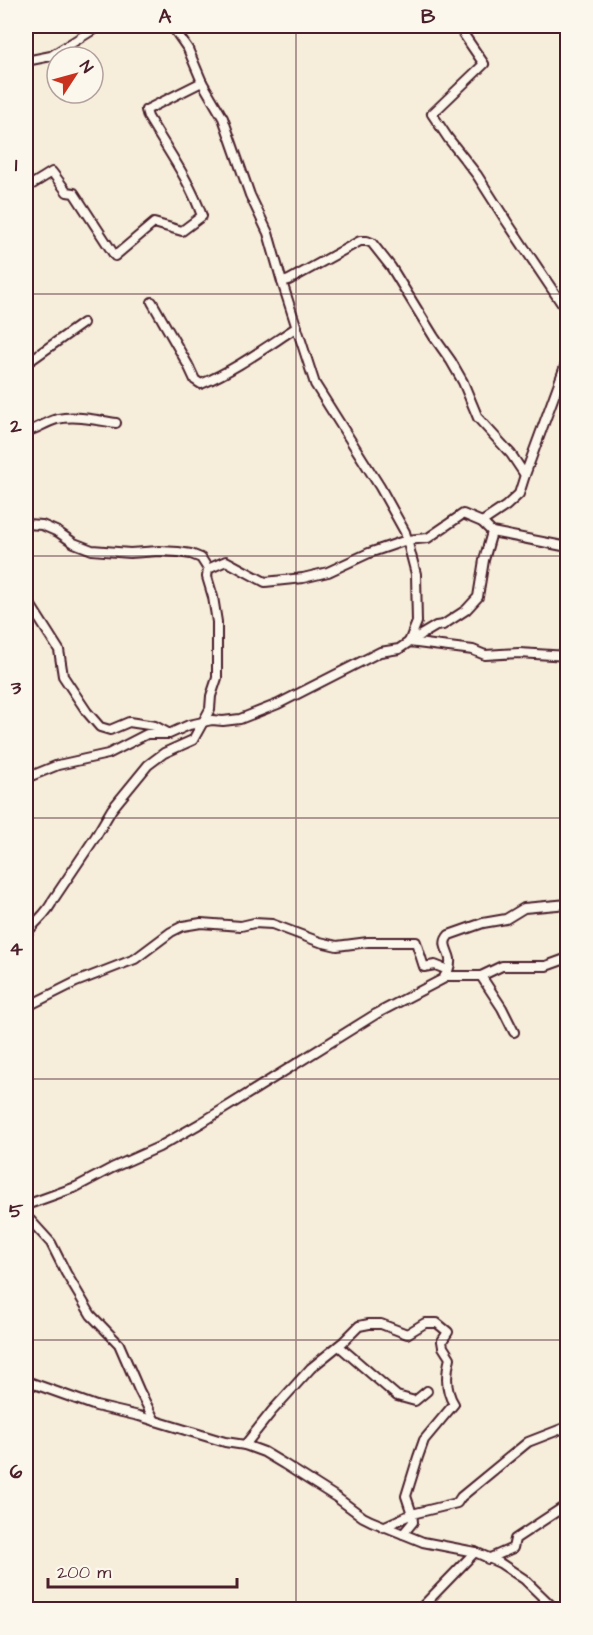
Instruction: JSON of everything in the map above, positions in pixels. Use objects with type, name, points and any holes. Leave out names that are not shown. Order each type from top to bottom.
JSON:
[{"type":"street","points":[[26,61],[51,56],[99,26]]},
{"type":"street","points":[[172,26],[188,49],[202,82],[223,118],[247,185],[268,233],[315,384],[405,532],[416,574],[417,622],[409,642]]},
{"type":"street","points":[[458,26],[484,64],[432,114],[477,176],[567,313]]},
{"type":"street","points":[[26,179],[31,185],[52,172],[67,192],[74,193],[115,256],[154,223],[182,231],[202,216],[198,203],[146,110],[202,82]]},
{"type":"street","points":[[282,282],[290,280],[360,241],[372,243],[391,267],[434,338],[452,361],[478,418],[511,454],[525,475]]},
{"type":"street","points":[[152,302],[195,380],[201,384],[250,357],[297,327]]},
{"type":"street","points":[[26,352],[31,360],[83,323]]},
{"type":"street","points":[[482,522],[519,494],[567,358]]},
{"type":"street","points":[[26,432],[57,419],[87,418],[116,423]]},
{"type":"street","points":[[208,569],[226,561],[265,582],[303,578],[328,572],[369,553],[407,540],[428,538],[463,514],[482,522],[492,532],[567,547]]},
{"type":"street","points":[[26,524],[42,525],[92,550],[130,553],[159,551],[191,554],[201,558],[208,569],[207,578],[213,597],[218,643],[217,678],[211,696],[210,709],[193,740],[164,753],[148,765],[112,809],[53,900],[50,909],[32,925],[26,935]]},
{"type":"street","points":[[26,778],[58,765],[108,754],[147,734],[169,734],[189,725],[212,720],[240,719],[278,704],[380,652],[399,649],[466,610],[478,597],[484,560],[492,532]]},
{"type":"street","points":[[26,598],[59,650],[63,676],[100,727],[110,730],[129,722],[155,726],[169,734]]},
{"type":"street","points":[[409,642],[473,650],[485,655],[519,653],[567,656]]},
{"type":"street","points":[[26,1205],[76,1187],[159,1147],[220,1112],[376,1014],[443,979],[450,960],[445,945],[449,935],[483,923],[506,919],[524,908],[567,904]]},
{"type":"street","points":[[26,1007],[76,982],[135,959],[171,932],[183,926],[201,923],[241,926],[254,923],[272,924],[337,946],[368,942],[416,942],[424,967],[435,965],[447,973],[481,976],[502,966],[546,966],[567,957]]},
{"type":"street","points":[[481,976],[502,1008],[514,1032]]},
{"type":"street","points":[[26,1218],[51,1243],[91,1315],[119,1344],[155,1421]]},
{"type":"street","points":[[245,1445],[311,1368],[339,1346],[359,1326],[387,1325],[408,1334],[425,1323],[437,1323],[448,1332],[442,1341],[450,1358],[446,1375],[448,1396],[453,1404],[424,1440],[406,1496],[413,1522],[403,1534]]},
{"type":"street","points":[[339,1346],[398,1396],[415,1401],[428,1391]]},
{"type":"street","points":[[26,1382],[96,1406],[264,1452],[363,1517],[383,1527],[423,1542],[475,1552],[500,1563],[524,1579],[551,1608]]},
{"type":"street","points":[[383,1527],[412,1514],[457,1503],[460,1497],[528,1442],[564,1428],[567,1429]]},
{"type":"street","points":[[488,1558],[513,1548],[515,1539],[567,1504]]},
{"type":"street","points":[[419,1610],[475,1552]]}]
